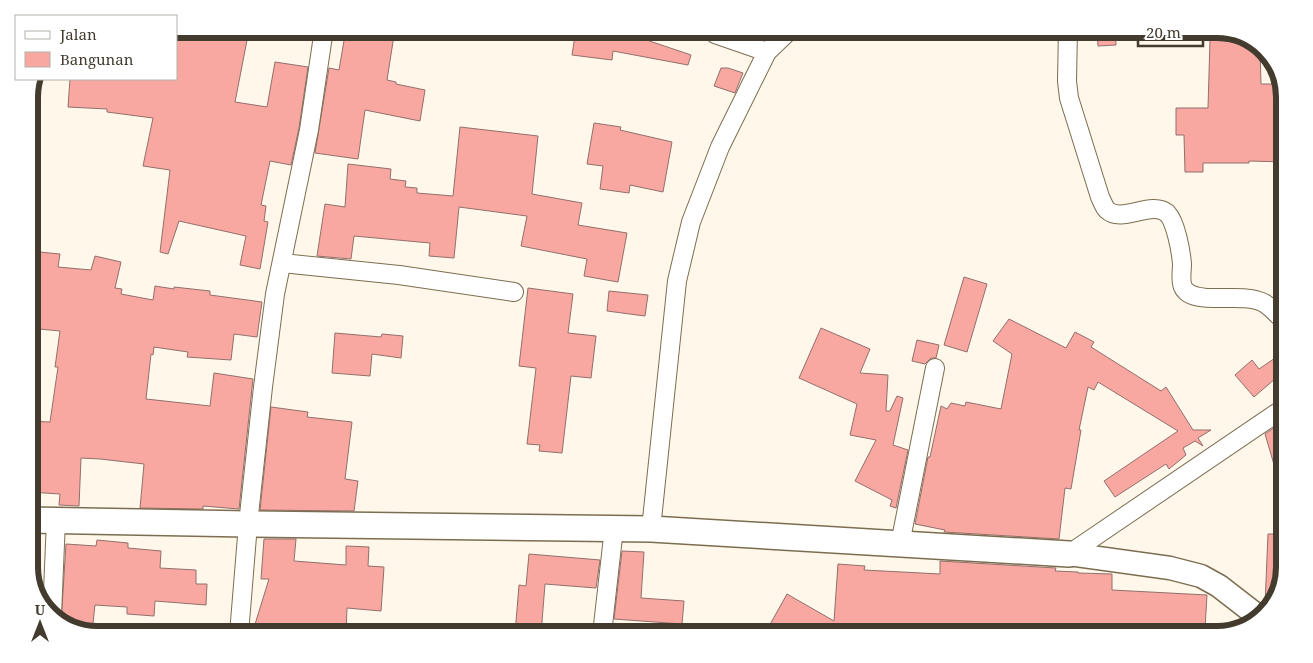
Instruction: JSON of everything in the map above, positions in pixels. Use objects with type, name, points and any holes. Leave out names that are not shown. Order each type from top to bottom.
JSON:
[{"type":"main road","points":[[38,520],[651,529],[1069,554]]},
{"type":"street","points":[[240,626],[248,524],[275,294],[309,130],[323,37]]},
{"type":"street","points":[[724,37],[767,52]]},
{"type":"street","points":[[651,529],[676,290],[691,222],[720,147],[767,52],[783,37]]},
{"type":"street","points":[[1068,37],[1067,81],[1069,98],[1100,197],[1107,210],[1123,214],[1155,209],[1166,213],[1174,224],[1181,254],[1182,284],[1186,292],[1195,296],[1248,299],[1263,302],[1275,313]]},
{"type":"street","points":[[282,263],[399,275],[514,292]]},
{"type":"street","points":[[900,544],[935,368]]},
{"type":"street","points":[[1069,554],[1276,414]]},
{"type":"street","points":[[53,598],[56,520]]},
{"type":"street","points":[[603,626],[614,528]]},
{"type":"street","points":[[1069,554],[1170,568],[1201,576],[1219,586],[1253,613]]},
{"type":"building","points":[[178,37],[248,37],[235,102],[267,107],[275,62],[308,67],[299,128],[291,165],[270,161],[261,205],[266,206],[264,221],[268,222],[260,269],[240,265],[246,236],[179,221],[168,254],[160,252],[170,170],[143,166],[153,118],[107,112],[107,109],[68,107],[70,80],[178,80]]},
{"type":"building","points":[[345,37],[394,37],[387,80],[396,82],[396,84],[425,90],[420,121],[365,110],[358,159],[315,153],[329,68],[339,70]]},
{"type":"building","points":[[575,37],[638,37],[691,55],[688,65],[613,51],[612,60],[572,55]]},
{"type":"building","points":[[1097,37],[1116,37],[1116,45],[1098,46]]},
{"type":"building","points":[[1210,40],[1238,42],[1249,47],[1260,57],[1261,84],[1274,85],[1275,162],[1203,163],[1203,172],[1185,172],[1184,135],[1176,135],[1176,108],[1208,108]]},
{"type":"building","points":[[721,68],[728,68],[743,73],[735,93],[714,86]]},
{"type":"building","points":[[594,123],[621,127],[620,130],[672,142],[663,192],[630,185],[629,193],[600,189],[603,166],[587,164]]},
{"type":"building","points":[[460,127],[538,136],[532,194],[582,203],[578,225],[627,233],[618,282],[584,276],[587,259],[521,246],[527,216],[459,207],[454,258],[429,256],[430,243],[354,236],[351,259],[317,256],[325,204],[345,207],[348,164],[391,169],[390,179],[406,181],[405,187],[417,188],[417,193],[453,196]]},
{"type":"building","points":[[38,252],[60,254],[58,267],[91,270],[95,256],[121,262],[115,288],[122,289],[121,294],[153,300],[155,286],[174,289],[174,287],[210,291],[210,295],[262,302],[257,337],[234,334],[231,360],[187,357],[188,352],[154,347],[153,355],[151,354],[146,399],[210,406],[214,373],[253,379],[239,509],[203,506],[203,509],[140,508],[144,464],[100,459],[81,458],[79,506],[59,505],[60,494],[38,493],[38,421],[50,422],[58,367],[55,367],[60,331],[38,329]]},
{"type":"building","points":[[964,277],[987,284],[967,352],[944,345]]},
{"type":"building","points":[[528,288],[573,294],[568,333],[596,336],[591,378],[571,376],[562,453],[539,451],[540,445],[527,444],[536,368],[519,366]]},
{"type":"building","points":[[609,291],[648,295],[645,316],[607,311]]},
{"type":"building","points":[[1009,319],[1066,348],[1075,332],[1094,342],[1091,347],[1161,391],[1166,387],[1193,430],[1211,430],[1198,438],[1203,446],[1195,441],[1183,448],[1186,455],[1169,469],[1166,464],[1115,497],[1104,481],[1178,431],[1098,382],[1094,390],[1088,387],[1079,430],[1081,430],[1071,489],[1065,488],[1059,539],[944,532],[945,530],[915,524],[928,457],[930,457],[941,406],[947,409],[951,403],[965,406],[966,402],[1001,409],[1012,354],[993,341]]},
{"type":"building","points":[[821,328],[870,349],[860,373],[888,375],[886,411],[890,411],[897,396],[903,398],[893,445],[908,450],[896,508],[890,506],[892,500],[855,481],[876,440],[850,435],[857,404],[799,378]]},
{"type":"building","points":[[335,333],[381,337],[382,334],[403,336],[401,358],[372,354],[370,376],[332,373]]},
{"type":"building","points":[[917,340],[939,345],[936,358],[931,358],[925,364],[912,361]]},
{"type":"building","points":[[1276,358],[1276,378],[1254,397],[1235,375],[1252,360],[1259,369]]},
{"type":"building","points":[[271,407],[308,412],[307,417],[352,422],[345,479],[358,481],[354,511],[260,510]]},
{"type":"building","points":[[1276,427],[1276,471],[1265,434]]},
{"type":"building","points":[[1268,534],[1276,534],[1276,567],[1272,586],[1265,600]]},
{"type":"building","points":[[264,539],[296,539],[294,561],[346,565],[346,546],[369,547],[368,566],[384,567],[381,611],[347,608],[346,626],[254,626],[269,579],[261,579]]},
{"type":"building","points":[[97,540],[128,543],[128,548],[161,551],[160,568],[196,570],[196,584],[207,584],[206,605],[155,601],[154,616],[127,614],[127,607],[95,605],[93,626],[70,619],[65,616],[65,598],[63,598],[66,544],[96,546]]},
{"type":"building","points":[[622,551],[644,552],[641,598],[684,601],[682,624],[614,619]]},
{"type":"building","points":[[529,554],[600,560],[596,588],[545,584],[542,626],[516,626],[519,585],[526,586]]},
{"type":"building","points":[[940,561],[1056,568],[1055,571],[1112,574],[1112,590],[1207,595],[1205,626],[769,626],[787,594],[834,621],[838,564],[865,566],[864,570],[940,574]]}]
